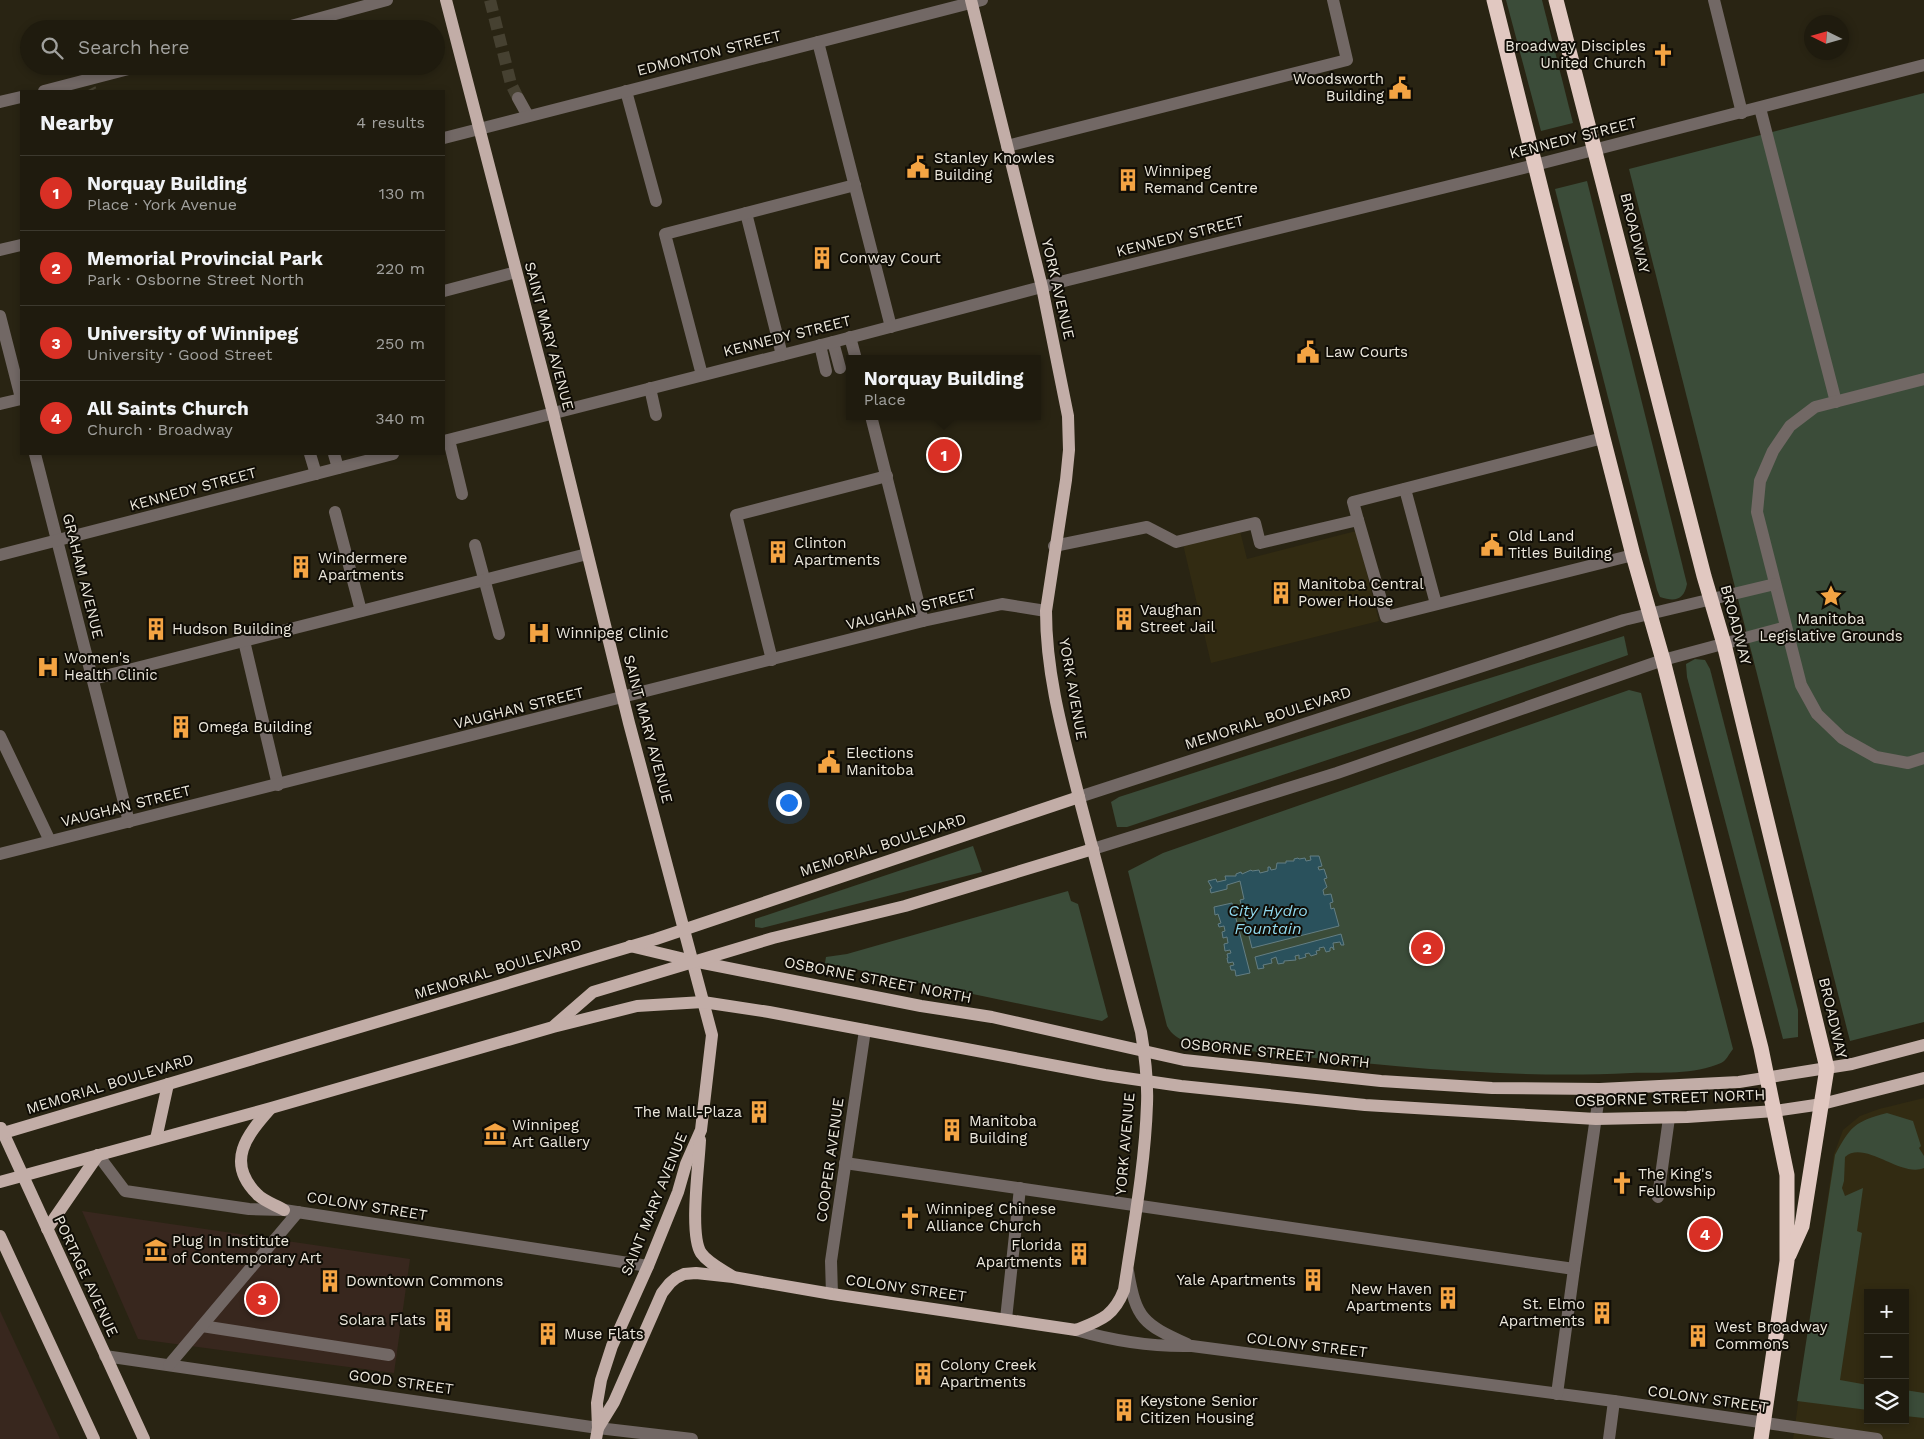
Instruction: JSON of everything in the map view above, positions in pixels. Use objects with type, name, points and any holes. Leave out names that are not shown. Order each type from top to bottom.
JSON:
[{"type":"highway","name":"BROADWAY","points":[[1494,0],[1603,438],[1633,555],[1663,660],[1768,1078],[1788,1175],[1786,1261],[1760,1439]]},
{"type":"highway","name":"BROADWAY","points":[[1556,0],[1724,644],[1827,1068],[1802,1226],[1786,1261]]},
{"type":"main road","name":"SAINT MARY AVENUE","points":[[446,0],[553,413],[622,698],[712,1035],[701,1130],[686,1164],[678,1192],[648,1266],[612,1346],[601,1380],[597,1403],[597,1433]]},
{"type":"main road","name":"YORK AVENUE","points":[[975,1],[1007,146],[1042,286],[1066,400],[1069,450],[1046,611],[1046,639],[1052,685],[1141,1032],[1147,1081],[1148,1103],[1144,1145],[1124,1290],[1114,1310],[1094,1323],[1076,1330]]},
{"type":"main road","name":"MEMORIAL BOULEVARD","points":[[1,1131],[168,1084],[684,930],[1080,797]]},
{"type":"main road","points":[[554,1027],[593,992],[809,928],[904,906],[1093,849]]},
{"type":"main road","name":"OSBORNE STREET NORTH","points":[[630,946],[693,961],[921,1006],[992,1017],[1184,1060],[1381,1081],[1492,1088],[1600,1089],[1739,1082],[1852,1064],[1924,1045]]},
{"type":"main road","name":"OSBORNE STREET NORTH","points":[[703,1002],[1147,1081],[1365,1105],[1596,1119],[1669,1118],[1775,1111],[1822,1104],[1924,1078]]},
{"type":"main road","points":[[0,1182],[271,1108],[554,1027],[637,1006],[703,1002]]},
{"type":"main road","points":[[156,1139],[168,1084]]},
{"type":"main road","points":[[271,1108],[247,1137],[241,1157],[242,1166],[244,1176],[258,1195],[284,1210]]},
{"type":"main road","name":"COLONY STREET","points":[[701,1130],[695,1224],[697,1246],[709,1261],[734,1277]]},
{"type":"main road","name":"PORTAGE AVENUE","points":[[1,1131],[144,1439]]},
{"type":"main road","points":[[47,1229],[98,1155]]},
{"type":"main road","points":[[0,1236],[94,1439]]},
{"type":"main road","name":"COLONY STREET","points":[[597,1433],[614,1402],[662,1293],[670,1282],[684,1274],[696,1273],[734,1277],[832,1294],[1076,1330]]},
{"type":"street","points":[[313,20],[387,0]]},
{"type":"street","points":[[1007,146],[1347,60],[1333,0]]},
{"type":"street","points":[[1714,0],[1742,112]]},
{"type":"street","name":"EDMONTON STREET","points":[[445,138],[975,1]]},
{"type":"street","points":[[818,42],[891,326]]},
{"type":"street","name":"KENNEDY STREET","points":[[446,440],[833,342],[1042,286],[1535,165],[1924,65]]},
{"type":"street","points":[[50,90],[89,84],[114,75]]},
{"type":"street","points":[[626,91],[656,201]]},
{"type":"street","points":[[0,102],[20,97]]},
{"type":"street","points":[[518,98],[528,116]]},
{"type":"street","points":[[1760,108],[1836,402]]},
{"type":"street","points":[[702,375],[665,234],[855,185]]},
{"type":"street","points":[[746,213],[782,355]]},
{"type":"street","points":[[0,250],[20,245]]},
{"type":"street","points":[[445,291],[516,272]]},
{"type":"street","points":[[0,316],[20,394]]},
{"type":"street","points":[[850,337],[855,355]]},
{"type":"street","points":[[833,342],[840,368]]},
{"type":"street","points":[[820,345],[826,371]]},
{"type":"street","points":[[1924,379],[1815,406],[1790,426],[1773,451],[1760,481],[1757,512],[1801,685],[1817,714],[1842,738],[1876,757],[1908,763],[1924,758]]},
{"type":"street","points":[[650,388],[656,415]]},
{"type":"street","points":[[0,404],[20,398]]},
{"type":"street","points":[[872,420],[924,622]]},
{"type":"street","points":[[1603,438],[1353,502],[1386,617],[1633,555]]},
{"type":"street","points":[[446,440],[462,494]]},
{"type":"street","name":"GRAHAM AVENUE","points":[[36,455],[129,822]]},
{"type":"street","points":[[310,455],[316,474]]},
{"type":"street","points":[[334,455],[338,468]]},
{"type":"street","name":"KENNEDY STREET","points":[[0,554],[58,541],[389,455]]},
{"type":"street","points":[[772,660],[736,515],[887,476]]},
{"type":"street","points":[[1405,489],[1436,604]]},
{"type":"street","points":[[336,512],[361,611]]},
{"type":"street","points":[[1054,546],[1147,527],[1176,542],[1255,523],[1260,543],[1358,520]]},
{"type":"street","points":[[475,545],[499,634]]},
{"type":"street","points":[[93,679],[587,554]]},
{"type":"street","name":"MEMORIAL BOULEVARD","points":[[1080,797],[1650,613],[1775,584]]},
{"type":"street","name":"VAUGHAN STREET","points":[[0,854],[924,622],[1002,604],[1046,611]]},
{"type":"street","points":[[1093,849],[1337,773],[1663,660],[1786,627]]},
{"type":"street","points":[[244,641],[278,785]]},
{"type":"street","points":[[0,736],[50,841]]},
{"type":"street","name":"COOPER AVENUE","points":[[832,1294],[831,1261],[865,1030]]},
{"type":"street","points":[[1557,1394],[1600,1089]]},
{"type":"street","points":[[1658,1196],[1669,1118]]},
{"type":"street","name":"COLONY STREET","points":[[98,1155],[125,1191],[248,1209],[298,1212],[648,1266]]},
{"type":"street","points":[[845,1163],[1574,1268]]},
{"type":"street","points":[[1006,1319],[1020,1188]]},
{"type":"street","points":[[169,1365],[298,1212]]},
{"type":"street","points":[[1127,1267],[1132,1296],[1140,1315],[1153,1327],[1192,1346]]},
{"type":"street","points":[[202,1326],[389,1355]]},
{"type":"street","name":"COLONY STREET","points":[[1076,1330],[1105,1339],[1168,1347],[1192,1346],[1614,1401],[1877,1439]]},
{"type":"street","name":"GOOD STREET","points":[[105,1356],[597,1433],[692,1439]]},
{"type":"street","points":[[1610,1439],[1614,1401]]},
{"type":"shaded area","name":"Manitoba Central Power House","points":[[1239,527],[1247,559],[1356,531],[1379,621],[1211,663],[1182,540]]},
{"type":"shaded area","points":[[1924,1098],[1924,1439],[1793,1439],[1834,1154],[1843,1130],[1860,1116],[1879,1109]]},
{"type":"shaded area","points":[[82,1211],[410,1259],[394,1373],[138,1339]]},
{"type":"shaded area","points":[[0,1311],[60,1439],[0,1439]]},
{"type":"green space","points":[[1506,0],[1542,0],[1573,123],[1541,131]]},
{"type":"green space","name":"Manitoba Legislative Grounds","points":[[1924,93],[1924,1022],[1850,1041],[1629,169]]},
{"type":"green space","points":[[1587,181],[1687,584],[1684,593],[1674,599],[1660,597],[1657,590],[1555,189]]},
{"type":"green space","points":[[1624,636],[1628,655],[1420,729],[1127,827],[1117,827],[1111,802],[1119,797]]},
{"type":"green space","points":[[1695,659],[1705,660],[1710,669],[1798,1010],[1798,1037],[1783,1039],[1687,677],[1686,664]]},
{"type":"green space","points":[[1629,690],[1641,693],[1733,1049],[1723,1062],[1711,1067],[1677,1072],[1579,1075],[1474,1072],[1370,1064],[1213,1047],[1187,1042],[1171,1032],[1167,1026],[1128,871],[1163,853]]},
{"type":"green space","points":[[973,846],[982,872],[762,928],[755,927],[755,919]]},
{"type":"green space","points":[[1068,891],[1071,901],[1078,904],[1108,1017],[1102,1021],[825,963],[826,957],[847,954]]},
{"type":"green space","points":[[1887,1113],[1913,1121],[1921,1146],[1919,1148],[1924,1156],[1924,1168],[1915,1170],[1905,1168],[1862,1153],[1853,1153],[1845,1157],[1842,1188],[1845,1196],[1863,1188],[1857,1231],[1862,1233],[1840,1380],[1864,1384],[1864,1409],[1797,1401],[1835,1155],[1855,1126],[1867,1119]]},
{"type":"green space","points":[[1909,1391],[1924,1393],[1924,1418],[1909,1416]]},
{"type":"water","name":"City Hydro Fountain","points":[[1310,856],[1319,856],[1322,866],[1318,867],[1319,870],[1324,869],[1327,878],[1324,879],[1327,887],[1323,890],[1324,895],[1331,894],[1333,902],[1330,903],[1331,909],[1334,908],[1339,926],[1252,948],[1240,900],[1244,899],[1240,881],[1227,885],[1227,889],[1211,893],[1210,889],[1212,888],[1208,881],[1216,879],[1217,882],[1226,880],[1225,876],[1236,876],[1236,874],[1241,872],[1242,874],[1251,870],[1259,870],[1260,873],[1268,871],[1268,867],[1271,870],[1276,869],[1277,863],[1286,863],[1286,861],[1294,861],[1294,859],[1298,858],[1305,858],[1306,861],[1311,860]]},
{"type":"water","name":"City Hydro Fountain","points":[[1232,903],[1250,973],[1236,976],[1235,970],[1231,970],[1230,966],[1234,965],[1233,962],[1228,963],[1227,954],[1231,953],[1230,950],[1225,951],[1224,944],[1228,943],[1227,937],[1223,938],[1224,926],[1219,927],[1218,924],[1221,923],[1218,914],[1215,915],[1214,907]]},
{"type":"water","name":"City Hydro Fountain","points":[[1341,934],[1344,945],[1341,945],[1340,942],[1333,943],[1334,950],[1332,947],[1330,951],[1326,952],[1324,947],[1319,948],[1320,950],[1316,951],[1317,954],[1311,956],[1309,953],[1305,954],[1306,957],[1299,959],[1299,955],[1295,956],[1296,960],[1284,961],[1284,963],[1278,964],[1276,957],[1271,959],[1272,963],[1263,965],[1264,968],[1258,969],[1255,957]]},
{"type":"tunnel","points":[[490,0],[511,84],[518,98]]},
{"type":"place","name":"Broadway Disciples United Church","points":[[1663,55]]},
{"type":"place","name":"Woodsworth Building","points":[[1400,88]]},
{"type":"place","name":"Stanley Knowles Building","points":[[918,167]]},
{"type":"place","name":"Winnipeg Remand Centre","points":[[1128,180]]},
{"type":"place","name":"Conway Court","points":[[822,258]]},
{"type":"place","name":"Law Courts","points":[[1308,352]]},
{"type":"place","name":"Norquay Building","points":[[944,455]]},
{"type":"place","name":"Old Land Titles Building","points":[[1492,545]]},
{"type":"place","name":"Clinton Apartments","points":[[778,552]]},
{"type":"place","name":"Windermere Apartments","points":[[301,567]]},
{"type":"place","name":"Manitoba Central Power House","points":[[1281,593]]},
{"type":"place","name":"Manitoba Legislative Grounds","points":[[1831,596]]},
{"type":"place","name":"Vaughan Street Jail","points":[[1124,619]]},
{"type":"place","name":"Hudson Building","points":[[156,629]]},
{"type":"place","name":"Winnipeg Clinic","points":[[539,633]]},
{"type":"place","name":"Women's Health Clinic","points":[[48,667]]},
{"type":"place","name":"Omega Building","points":[[181,727]]},
{"type":"place","name":"Elections Manitoba","points":[[829,762]]},
{"type":"place","name":"Memorial Provincial Park","points":[[1427,948]]},
{"type":"place","name":"The Mall-Plaza","points":[[759,1112]]},
{"type":"place","name":"Manitoba Building","points":[[952,1130]]},
{"type":"place","name":"Winnipeg Art Gallery","points":[[495,1134]]},
{"type":"place","name":"The King's Fellowship","points":[[1622,1183]]},
{"type":"place","name":"Winnipeg Chinese Alliance Church","points":[[910,1218]]},
{"type":"place","name":"All Saints Church","points":[[1705,1234]]},
{"type":"place","name":"Plug In Institute of Contemporary Art","points":[[156,1250]]},
{"type":"place","name":"Florida Apartments","points":[[1079,1254]]},
{"type":"place","name":"Yale Apartments","points":[[1313,1280]]},
{"type":"place","name":"Downtown Commons","points":[[330,1281]]},
{"type":"place","name":"New Haven Apartments","points":[[1448,1298]]},
{"type":"place","name":"University of Winnipeg","points":[[262,1299]]},
{"type":"place","name":"St. Elmo Apartments","points":[[1602,1313]]},
{"type":"place","name":"Solara Flats","points":[[443,1320]]},
{"type":"place","name":"Muse Flats","points":[[548,1334]]},
{"type":"place","name":"West Broadway Commons","points":[[1698,1336]]},
{"type":"place","name":"Colony Creek Apartments","points":[[923,1374]]},
{"type":"place","name":"Keystone Senior Citizen Housing","points":[[1124,1410]]}]
